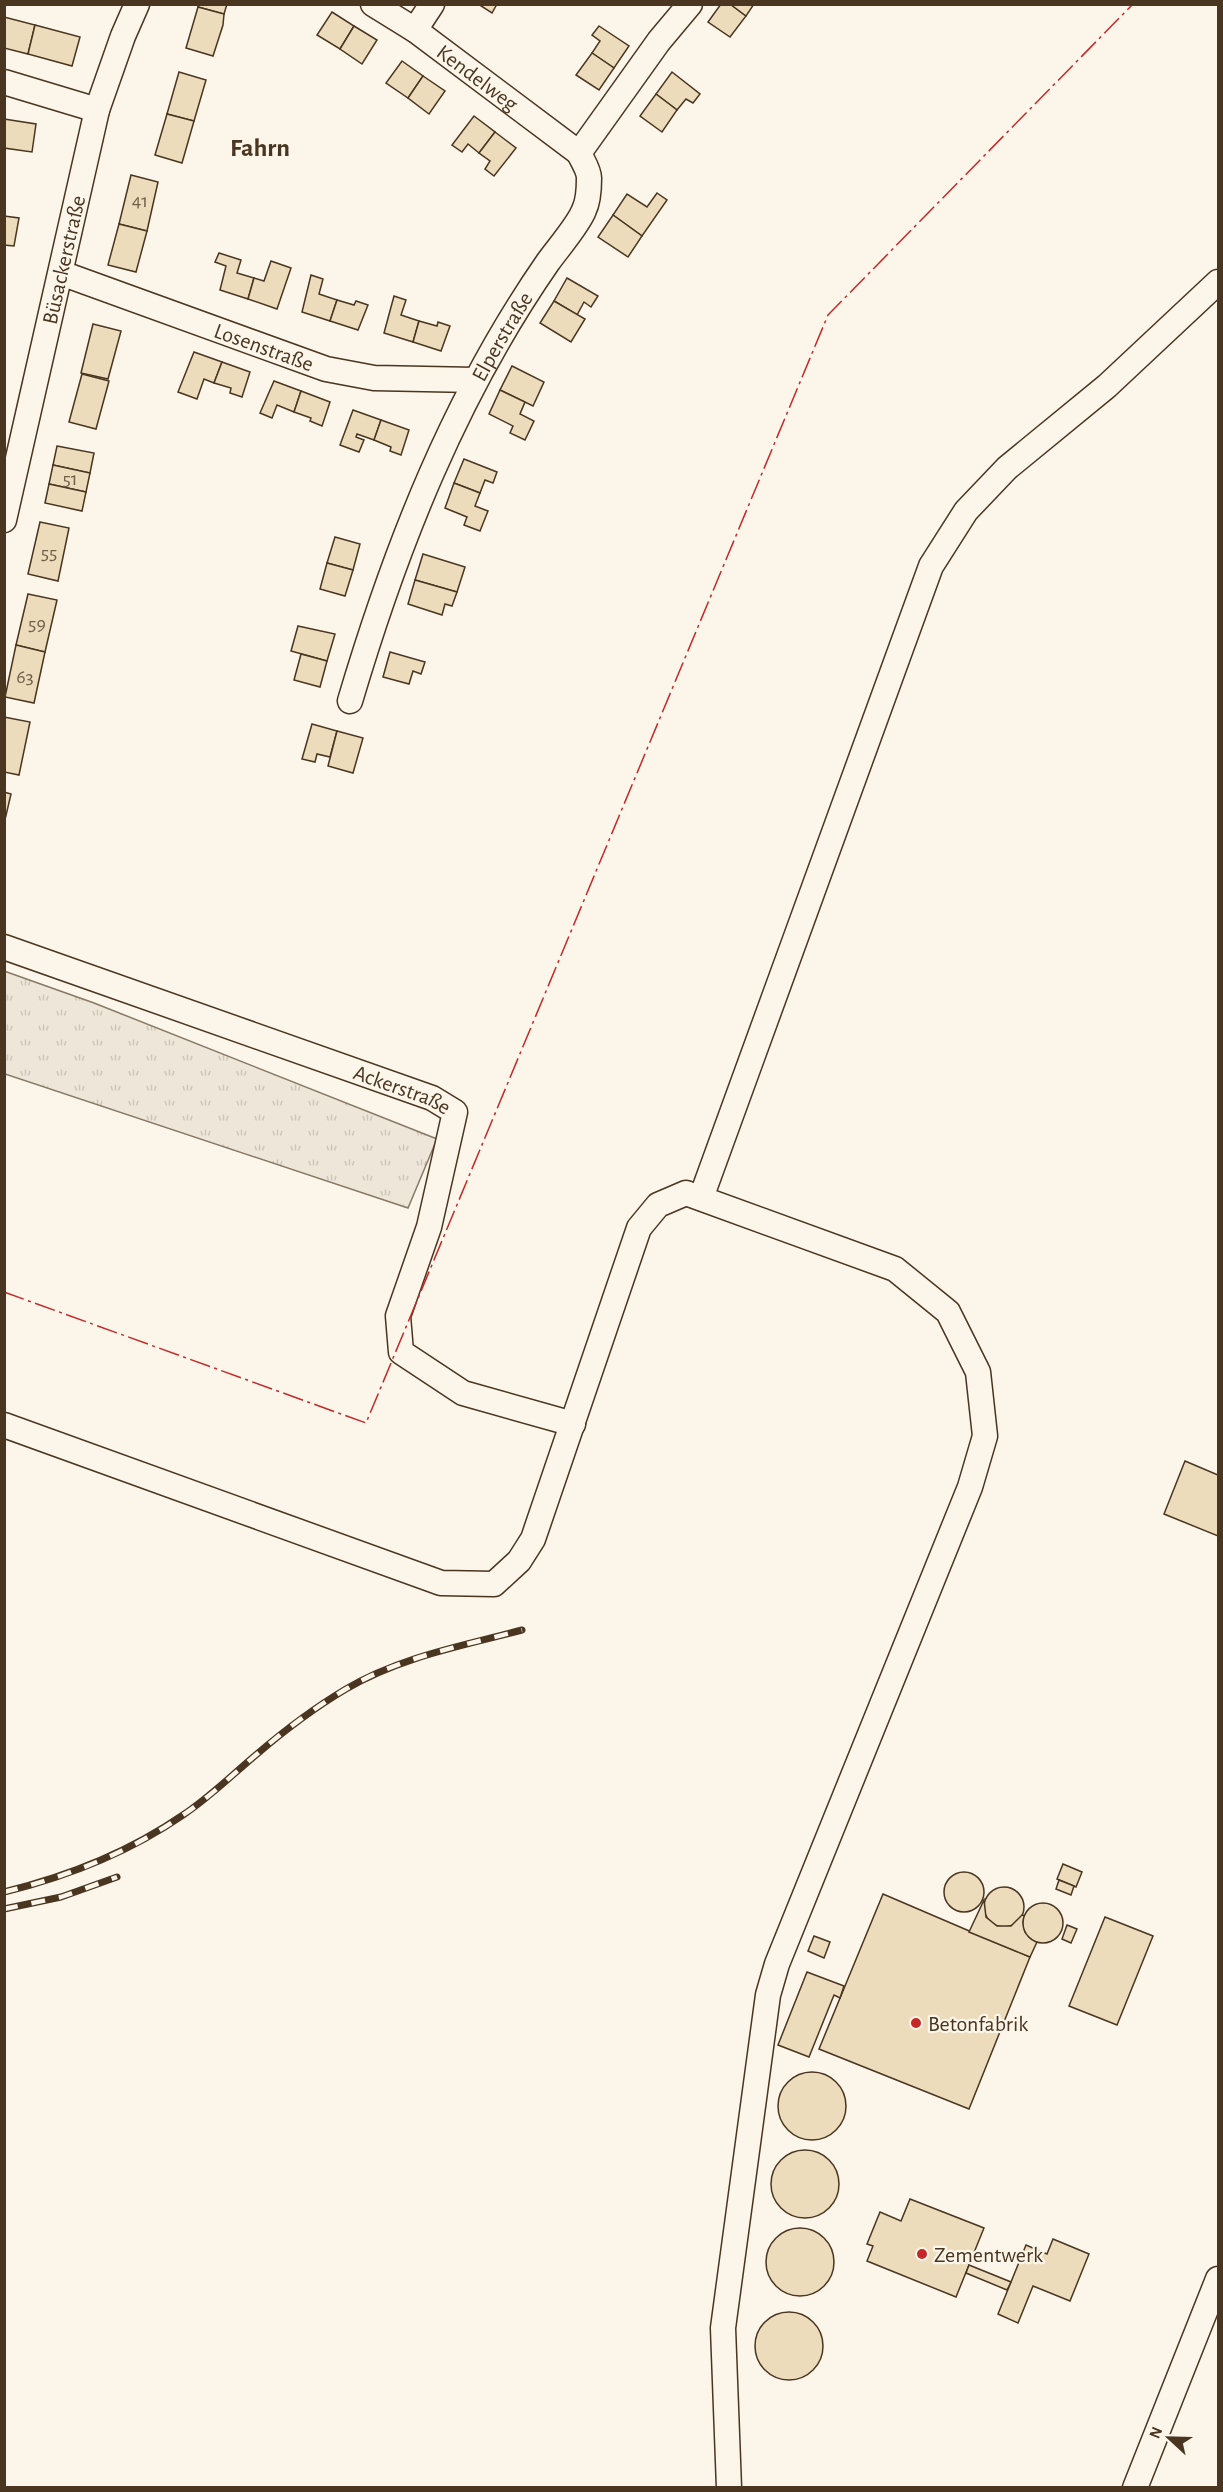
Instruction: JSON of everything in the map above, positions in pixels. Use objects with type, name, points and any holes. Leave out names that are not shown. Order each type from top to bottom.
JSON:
[{"type":"street","name":"Büsackerstraße","points":[[4,520],[97,110],[123,36],[137,4]]},
{"type":"street","name":"Kendelweg","points":[[373,4],[415,30],[579,153]]},
{"type":"street","points":[[415,30],[432,4]]},
{"type":"street","points":[[579,153],[659,41],[690,4]]},
{"type":"street","points":[[4,82],[97,110]]},
{"type":"street","name":"Elperstraße","points":[[350,701],[377,610],[410,523],[475,380],[539,275],[584,210],[590,176],[579,153]]},
{"type":"street","name":"Losenstraße","points":[[61,273],[326,369],[374,378],[475,380]]},
{"type":"street","points":[[701,1198],[931,566],[966,511],[1007,468],[1107,386],[1218,282]]},
{"type":"street","name":"Ackerstraße","points":[[4,947],[432,1098],[455,1112],[429,1227],[399,1316],[401,1352],[463,1394],[573,1424]]},
{"type":"street","points":[[4,1425],[441,1583],[494,1584],[519,1561],[533,1539],[639,1228],[658,1205],[686,1193],[895,1269],[948,1312],[978,1372],[985,1436],[966,1497],[777,1964],[768,1995],[723,2328],[729,2487]]},
{"type":"street","points":[[1135,2487],[1218,2279]]},
{"type":"green space","points":[[4,971],[94,1003],[437,1139],[408,1208],[5,1074]]},
{"type":"building","points":[[198,4],[227,4],[224,14],[198,7]]},
{"type":"building","points":[[478,4],[497,4],[492,13]]},
{"type":"building","points":[[721,4],[730,4],[746,16],[730,37],[708,22]]},
{"type":"building","points":[[730,4],[754,4],[746,16]]},
{"type":"building","points":[[198,7],[224,14],[223,25],[213,56],[186,48]]},
{"type":"building","points":[[332,12],[354,26],[340,49],[317,35]]},
{"type":"building","points":[[4,17],[35,25],[28,54],[4,48]]},
{"type":"building","points":[[35,25],[80,37],[72,66],[28,54]]},
{"type":"building","points":[[354,26],[377,40],[362,64],[340,49]]},
{"type":"building","points":[[599,26],[629,46],[614,68],[592,53],[600,41],[592,35]]},
{"type":"building","points":[[592,53],[614,68],[599,90],[576,75]]},
{"type":"building","points":[[402,61],[423,76],[408,98],[386,83]]},
{"type":"building","points":[[179,72],[206,80],[194,121],[167,114]]},
{"type":"building","points":[[672,72],[700,94],[693,103],[686,99],[677,110],[656,94]]},
{"type":"building","points":[[423,76],[445,91],[429,114],[408,98]]},
{"type":"building","points":[[656,94],[677,110],[662,132],[640,116]]},
{"type":"building","points":[[167,114],[194,121],[182,163],[155,155]]},
{"type":"building","points":[[474,116],[495,132],[479,153],[468,144],[462,152],[452,145]]},
{"type":"building","points":[[4,119],[36,124],[32,152],[4,148]]},
{"type":"building","points":[[495,132],[516,148],[494,176],[485,169],[490,161],[479,153]]},
{"type":"building","points":[[131,175],[158,182],[147,231],[119,224]]},
{"type":"building","points":[[657,193],[667,200],[642,236],[613,215],[627,194],[647,207]]},
{"type":"building","points":[[613,215],[642,236],[628,257],[598,237]]},
{"type":"building","points":[[4,216],[19,218],[14,246],[4,245]]},
{"type":"building","points":[[119,224],[147,231],[136,272],[108,265]]},
{"type":"building","points":[[219,253],[241,260],[237,273],[254,278],[248,299],[220,290],[226,266],[215,262]]},
{"type":"building","points":[[271,261],[291,268],[277,309],[248,299],[254,278],[264,281]]},
{"type":"building","points":[[311,275],[323,279],[319,294],[337,300],[330,321],[302,312]]},
{"type":"building","points":[[567,278],[598,296],[591,307],[584,302],[577,315],[554,301]]},
{"type":"building","points":[[394,296],[406,300],[401,315],[419,321],[413,342],[384,333]]},
{"type":"building","points":[[337,300],[354,305],[356,301],[368,305],[358,330],[330,321]]},
{"type":"building","points":[[554,301],[585,319],[571,342],[540,323]]},
{"type":"building","points":[[419,321],[437,326],[438,322],[450,326],[441,351],[413,342]]},
{"type":"building","points":[[93,324],[121,331],[108,379],[81,373]]},
{"type":"building","points":[[194,352],[222,362],[214,383],[204,379],[197,399],[178,392]]},
{"type":"building","points":[[222,362],[250,372],[242,397],[230,393],[231,388],[214,383]]},
{"type":"building","points":[[512,366],[544,382],[533,406],[500,390]]},
{"type":"building","points":[[82,374],[109,381],[96,429],[69,422]]},
{"type":"building","points":[[274,381],[301,391],[294,412],[277,405],[272,418],[260,413]]},
{"type":"building","points":[[500,390],[525,402],[520,414],[534,421],[525,440],[510,433],[513,426],[489,414]]},
{"type":"building","points":[[301,391],[330,402],[322,426],[310,421],[311,418],[294,412]]},
{"type":"building","points":[[353,410],[381,420],[374,440],[357,434],[356,437],[364,440],[359,452],[340,445]]},
{"type":"building","points":[[381,420],[409,430],[401,455],[390,451],[391,447],[374,440]]},
{"type":"building","points":[[57,446],[94,453],[90,473],[53,465]]},
{"type":"building","points":[[464,459],[497,472],[493,483],[485,480],[480,493],[454,483]]},
{"type":"building","points":[[53,465],[90,473],[86,492],[49,484]]},
{"type":"building","points":[[454,483],[480,493],[475,506],[488,511],[480,531],[464,525],[467,517],[445,508]]},
{"type":"building","points":[[49,484],[86,492],[82,511],[45,503]]},
{"type":"building","points":[[40,522],[69,528],[58,581],[28,574]]},
{"type":"building","points":[[335,537],[360,544],[353,570],[327,563]]},
{"type":"building","points":[[423,554],[465,567],[457,592],[415,580]]},
{"type":"building","points":[[327,563],[353,570],[345,596],[320,589]]},
{"type":"building","points":[[415,580],[457,592],[452,606],[445,604],[442,615],[408,604]]},
{"type":"building","points":[[28,594],[57,600],[45,652],[16,645]]},
{"type":"building","points":[[298,626],[335,634],[327,661],[291,651]]},
{"type":"building","points":[[16,645],[45,652],[34,703],[5,697]]},
{"type":"building","points":[[390,652],[425,662],[421,674],[413,671],[409,684],[383,677]]},
{"type":"building","points":[[301,654],[327,661],[320,687],[294,680]]},
{"type":"building","points":[[4,717],[30,722],[19,775],[4,772]]},
{"type":"building","points":[[312,724],[337,731],[330,757],[317,754],[315,762],[302,759]]},
{"type":"building","points":[[337,731],[363,738],[353,773],[328,766]]},
{"type":"building","points":[[4,792],[11,794],[4,824]]},
{"type":"building","points":[[1185,1461],[1218,1475],[1218,1536],[1164,1514]]},
{"type":"building","points":[[1063,1864],[1082,1872],[1076,1887],[1057,1879]]},
{"type":"building","points":[[964,1872],[978,1878],[984,1892],[978,1906],[964,1912],[950,1906],[944,1892],[950,1878]]},
{"type":"building","points":[[1059,1880],[1074,1886],[1071,1895],[1056,1889]]},
{"type":"building","points":[[1004,1887],[1018,1893],[1024,1907],[1018,1921],[1004,1927],[990,1921],[984,1907],[990,1893]]},
{"type":"building","name":"Betonfabrik","points":[[883,1894],[1030,1957],[969,2109],[819,2049]]},
{"type":"building","points":[[984,1900],[986,1917],[997,1926],[1011,1926],[1022,1915],[1025,1916],[1023,1922],[1025,1932],[1037,1942],[1030,1957],[969,1932]]},
{"type":"building","points":[[1043,1903],[1057,1909],[1063,1923],[1057,1937],[1043,1943],[1029,1937],[1023,1923],[1029,1909]]},
{"type":"building","points":[[1105,1917],[1153,1936],[1117,2025],[1069,2006]]},
{"type":"building","points":[[1067,1925],[1077,1929],[1071,1943],[1062,1939]]},
{"type":"building","points":[[814,1936],[830,1942],[824,1958],[808,1951]]},
{"type":"building","points":[[807,1972],[844,1986],[840,1998],[834,1995],[809,2057],[778,2045]]},
{"type":"building","points":[[812,2072],[825,2075],[836,2082],[843,2093],[846,2106],[843,2119],[836,2130],[825,2137],[812,2140],[799,2137],[788,2130],[781,2119],[778,2106],[781,2093],[788,2082],[799,2075]]},
{"type":"building","points":[[805,2150],[818,2153],[829,2160],[836,2171],[839,2184],[836,2197],[829,2208],[818,2215],[805,2218],[792,2215],[781,2208],[774,2197],[771,2184],[774,2171],[781,2160],[792,2153]]},
{"type":"building","name":"Zementwerk","points":[[910,2199],[984,2228],[956,2297],[867,2261],[873,2246],[867,2244],[880,2212],[901,2221]]},
{"type":"building","points":[[800,2228],[813,2231],[824,2238],[831,2249],[834,2262],[831,2275],[824,2286],[813,2293],[800,2296],[787,2293],[776,2286],[769,2275],[766,2262],[769,2249],[776,2238],[787,2231]]},
{"type":"building","points":[[1053,2239],[1089,2254],[1070,2301],[1033,2286],[1018,2323],[998,2314],[1026,2245],[1047,2254]]},
{"type":"building","points":[[969,2265],[1011,2282],[1007,2290],[966,2273]]},
{"type":"building","points":[[789,2312],[802,2315],[813,2322],[820,2333],[823,2346],[820,2359],[813,2370],[802,2377],[789,2380],[776,2377],[765,2370],[758,2359],[755,2346],[758,2333],[765,2322],[776,2315]]},
{"type":"railway","points":[[4,1892],[75,1871],[119,1852],[162,1829],[203,1801],[300,1720],[334,1696],[367,1678],[410,1660],[522,1630]]},
{"type":"railway","points":[[4,1909],[61,1897],[117,1877]]},
{"type":"power","points":[[4,1292],[366,1423],[828,315],[1133,4]]},
{"type":"place","name":"Betonfabrik","points":[[916,2023]]},
{"type":"place","name":"Zementwerk","points":[[922,2254]]},
{"type":"district","name":"Fahrn","points":[[260,147]]}]
